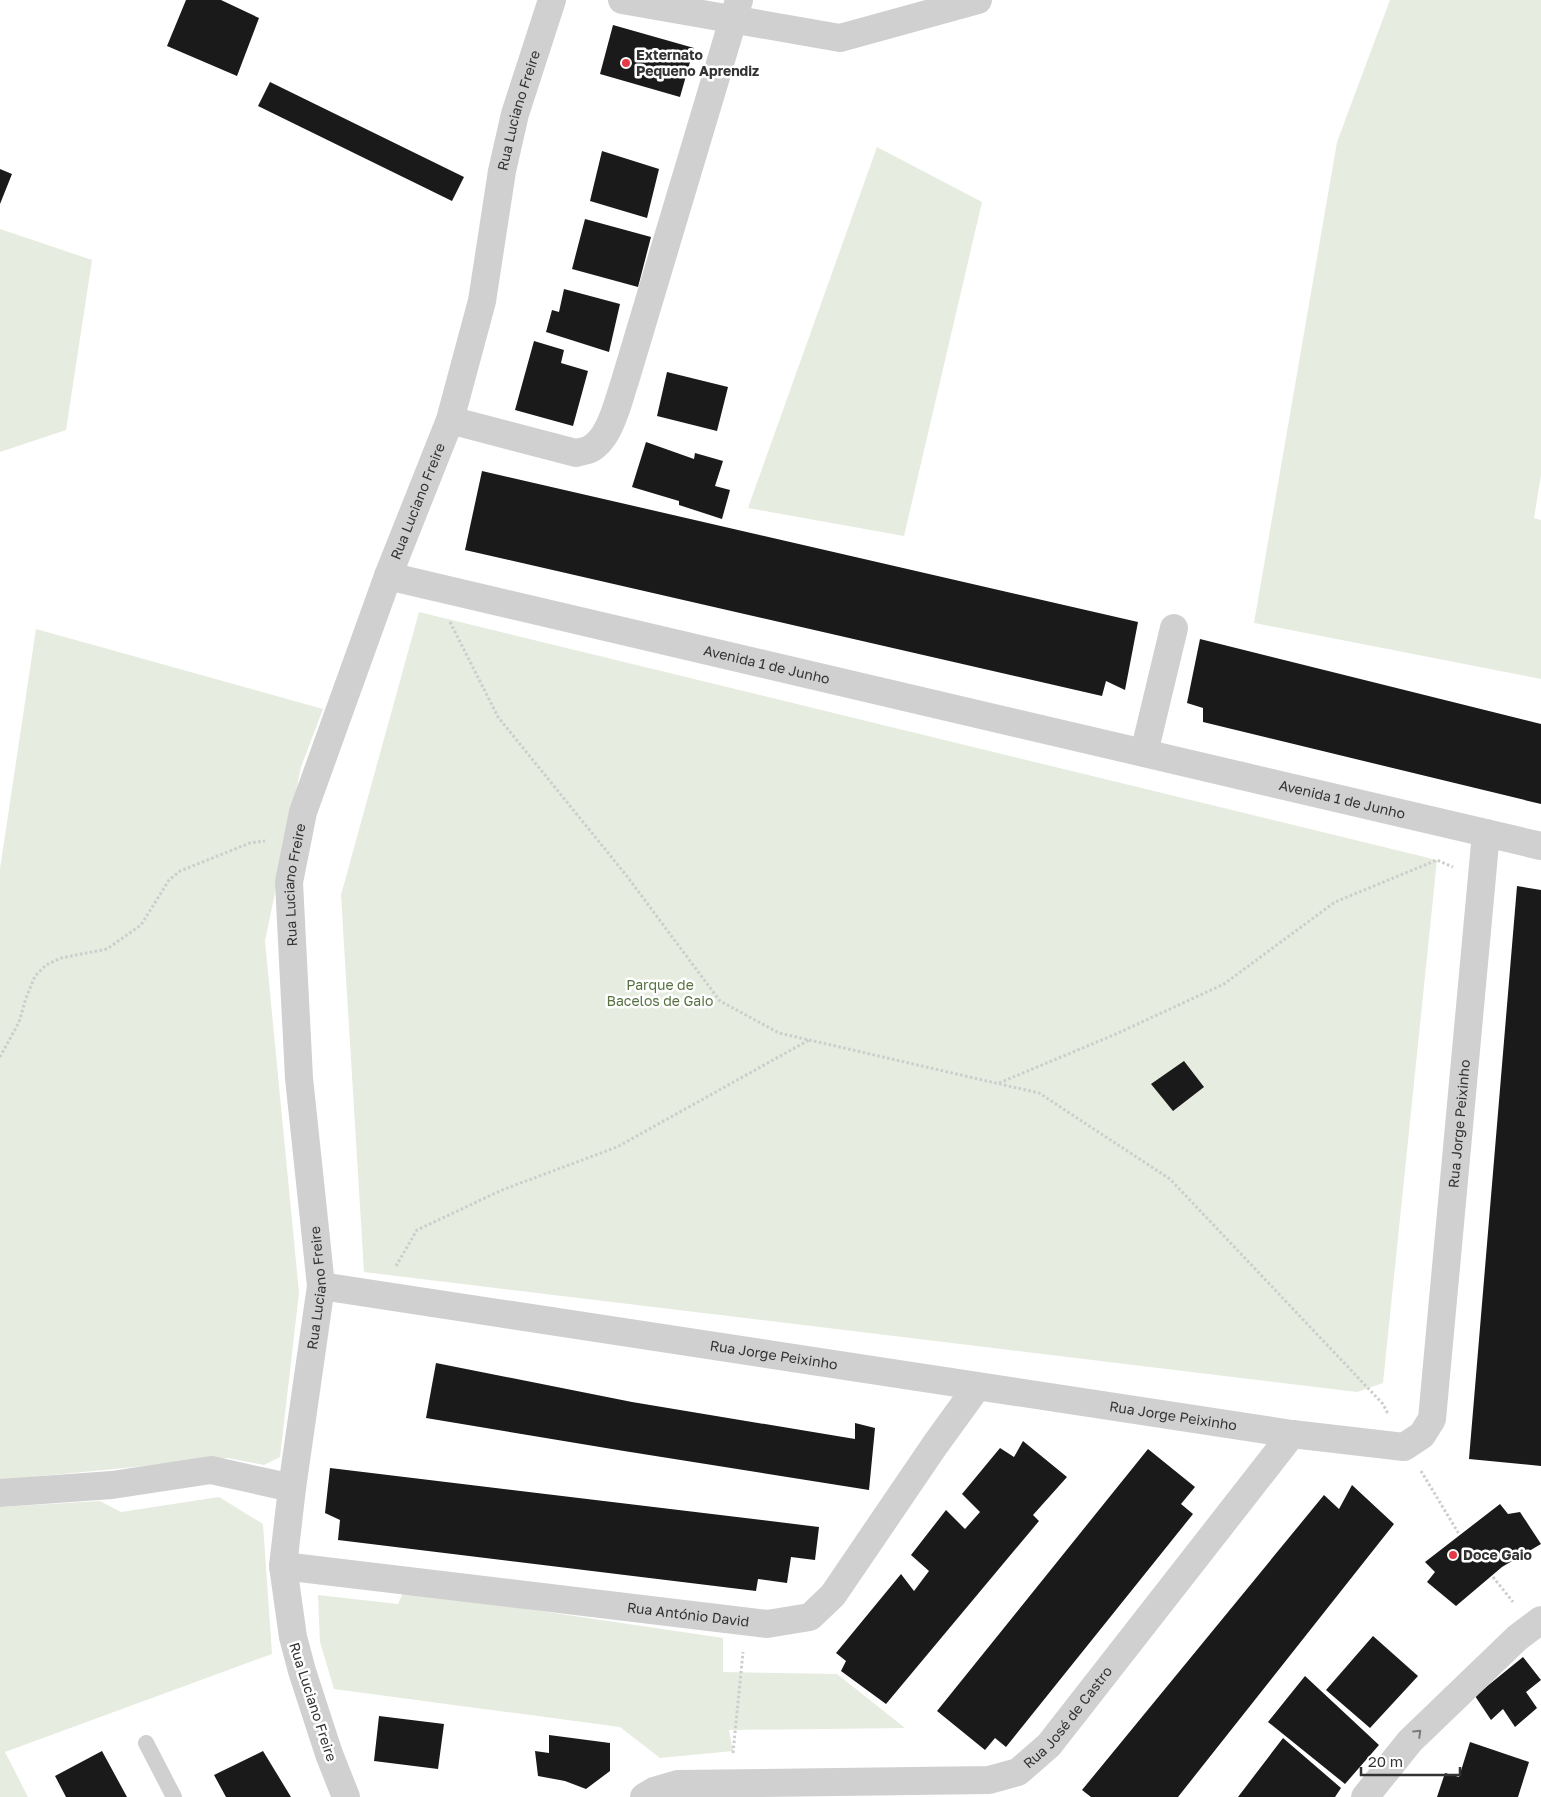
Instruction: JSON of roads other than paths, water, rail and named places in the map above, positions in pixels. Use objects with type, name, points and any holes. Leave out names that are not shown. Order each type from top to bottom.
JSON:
[{"type":"street","name":"Rua Luciano Freire","points":[[346,1797],[329,1754],[302,1671],[293,1637],[283,1566],[292,1488],[321,1286],[299,1078],[289,882],[303,812],[388,576],[450,420],[482,301],[502,171],[516,114],[552,0]]},
{"type":"street","points":[[622,0],[736,10],[840,38],[978,0]]},
{"type":"street","points":[[450,420],[576,452],[589,450],[600,441],[610,426],[625,381],[736,10]]},
{"type":"street","name":"Avenida 1 de Junho","points":[[388,576],[1541,846]]},
{"type":"street","points":[[1144,753],[1174,628]]},
{"type":"street","name":"Rua Jorge Peixinho","points":[[321,1286],[1292,1434],[1404,1447],[1422,1436],[1432,1419],[1486,833]]},
{"type":"street","name":"Rua António David","points":[[283,1566],[767,1624],[810,1617],[833,1595],[935,1445],[977,1387]]},
{"type":"street","name":"Rua José de Castro","points":[[644,1797],[654,1791],[678,1784],[989,1780],[1018,1772],[1049,1745],[1292,1434]]},
{"type":"street","points":[[0,1493],[112,1485],[211,1470],[292,1488]]},
{"type":"street","points":[[1365,1797],[1410,1741],[1517,1638],[1541,1620]]},
{"type":"lane","points":[[146,1743],[174,1797]]},
{"type":"place","name":"Externato Pequeno Aprendiz","points":[[626,63]]},
{"type":"place","name":"Doce Gaio","points":[[1453,1555]]},
{"type":"park label","name":"Parque de Bacelos de Gaio","points":[[660,994]]}]
